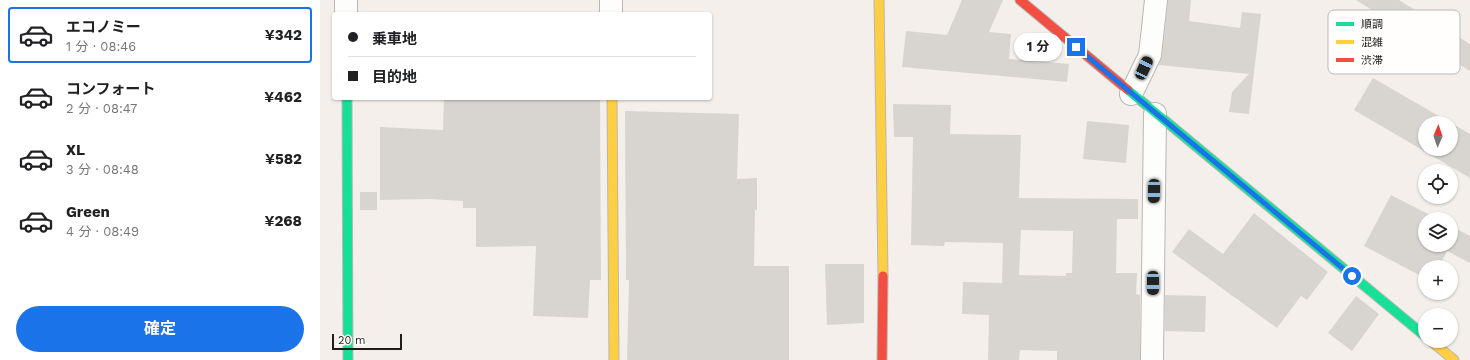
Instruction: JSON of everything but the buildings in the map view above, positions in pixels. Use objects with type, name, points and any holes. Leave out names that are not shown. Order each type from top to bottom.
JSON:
[{"type":"street","points":[[346,0],[346,12]]},
{"type":"street","points":[[611,0],[611,12]]},
{"type":"street","points":[[880,0],[883,219],[882,360]]},
{"type":"street","points":[[1020,0],[1155,114],[1418,330]]},
{"type":"street","points":[[1131,94],[1150,55],[1156,0]]},
{"type":"street","points":[[347,100],[348,360]]},
{"type":"street","points":[[612,100],[614,360]]},
{"type":"street","points":[[1152,360],[1155,114]]},
{"type":"street","points":[[1439,348],[1454,360]]},
{"type":"traffic: fast","points":[[1128,90],[1418,330]]},
{"type":"traffic: fast","points":[[347,100],[348,360]]},
{"type":"traffic: slow","points":[[879,0],[883,276]]},
{"type":"traffic: slow","points":[[612,100],[614,360]]},
{"type":"traffic: slow","points":[[1439,348],[1454,360]]},
{"type":"traffic: jam","points":[[1020,0],[1128,90]]},
{"type":"traffic: jam","points":[[882,360],[883,276]]},
{"type":"route","points":[[1076,47],[1352,276]]}]
